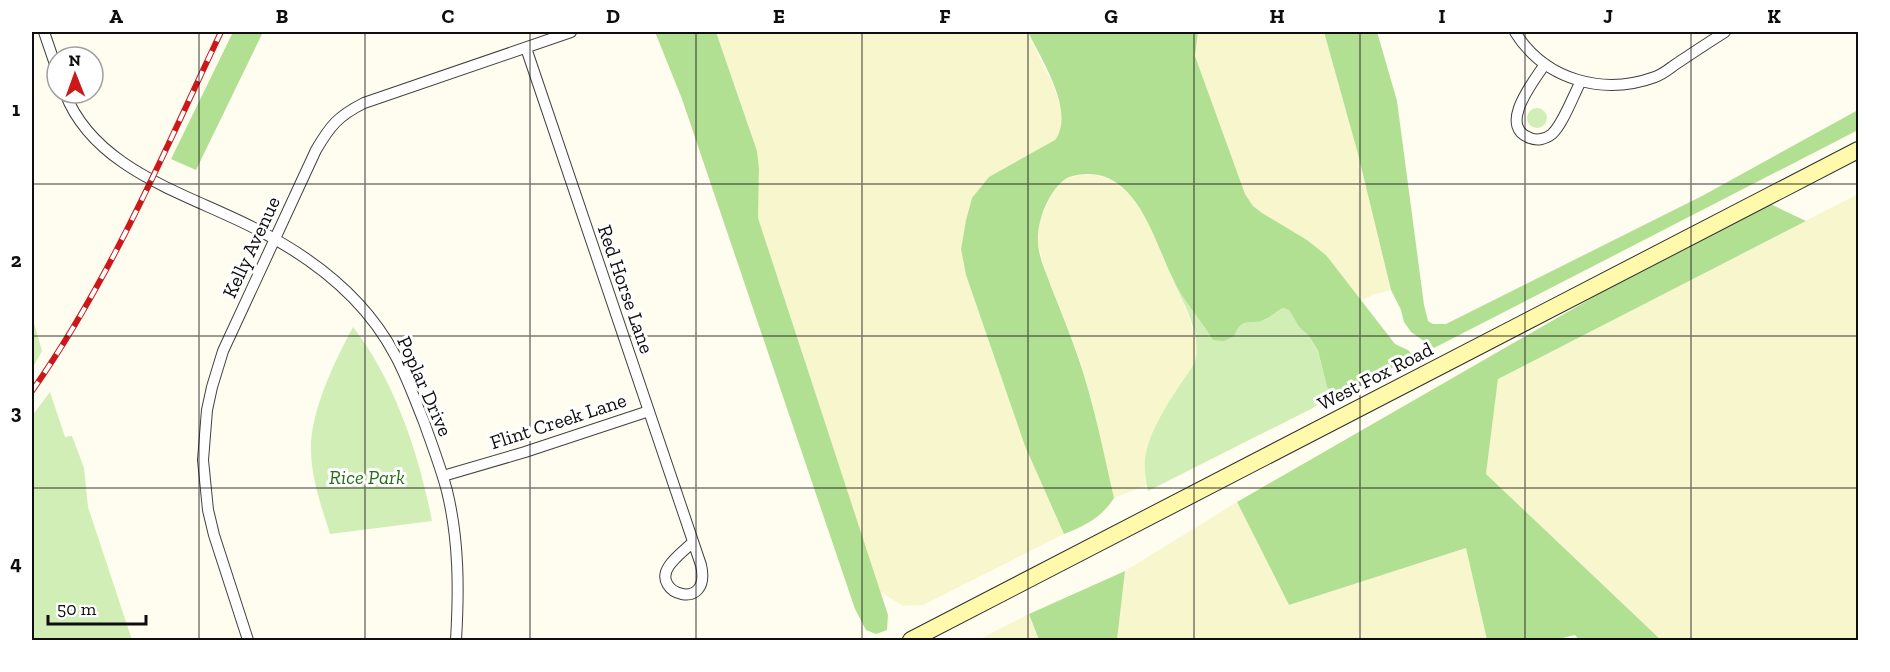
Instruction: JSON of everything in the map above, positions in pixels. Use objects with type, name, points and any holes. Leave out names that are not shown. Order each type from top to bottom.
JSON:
[{"type":"street","name":"Kelly Avenue","points":[[248,640],[208,510],[203,460],[204,435],[212,387],[223,351],[316,150],[331,126],[345,112],[364,103],[572,32]]},
{"type":"street","points":[[1515,32],[1534,57],[1560,73],[1587,83],[1623,85],[1657,76],[1725,32]]},
{"type":"street","name":"Red Horse Lane","points":[[526,48],[649,411],[693,542],[704,576],[701,586],[694,593],[678,594],[671,590],[668,583],[668,567],[693,542]]},
{"type":"street","points":[[1545,64],[1516,114],[1518,128],[1527,137],[1540,139],[1552,134],[1581,81]]},
{"type":"street","name":"Poplar Drive","points":[[72,105],[88,133],[109,154],[126,166],[301,253],[333,278],[375,325],[410,385],[443,476],[453,518],[457,557],[456,640]]},
{"type":"street","name":"West Fox Road","points":[[911,640],[1858,150]]},
{"type":"street","name":"Flint Creek Lane","points":[[443,476],[555,443],[649,411]]},
{"type":"shaded area","points":[[716,32],[1027,32],[1054,87],[1062,112],[1062,131],[1055,140],[972,198],[961,249],[966,275],[1025,446],[1064,534],[923,605],[903,606],[879,591],[758,218],[757,151]]},
{"type":"shaded area","points":[[1198,32],[1324,32],[1358,154],[1391,290],[1360,301],[1326,255],[1307,240],[1271,220],[1253,206],[1245,194],[1195,56]]},
{"type":"shaded area","points":[[1092,174],[1112,180],[1129,194],[1146,217],[1189,317],[1198,347],[1194,364],[1154,431],[1147,449],[1145,459],[1147,485],[1114,498],[1091,397],[1078,355],[1044,267],[1038,243],[1039,223],[1052,193],[1065,179]]},
{"type":"shaded area","points":[[1858,194],[1858,640],[1661,640],[1486,474],[1498,379]]},
{"type":"shaded area","points":[[1237,502],[1289,605],[1466,548],[1487,640],[1117,640],[1125,571]]},
{"type":"shaded area","points":[[1029,614],[1039,640],[978,640]]},
{"type":"green space","points":[[233,32],[263,32],[196,170],[171,159]]},
{"type":"green space","points":[[655,32],[716,32],[757,151],[758,218],[888,615],[887,630],[876,634],[866,630],[855,609],[682,99]]},
{"type":"green space","points":[[1028,32],[1198,32],[1195,56],[1245,194],[1253,206],[1262,213],[1307,240],[1326,255],[1395,344],[1408,350],[1413,356],[1360,387],[1344,393],[1332,392],[1327,387],[1318,351],[1289,310],[1283,308],[1266,319],[1244,323],[1237,329],[1234,336],[1224,341],[1213,340],[1177,287],[1152,230],[1133,199],[1121,186],[1107,178],[1087,174],[1067,178],[1048,200],[1039,225],[1038,247],[1084,374],[1114,498],[1104,511],[1092,520],[1064,534],[1025,446],[966,275],[961,249],[972,198],[989,177],[1055,140],[1060,128],[1059,101],[1054,86]]},
{"type":"green space","points":[[1324,32],[1377,32],[1397,101],[1424,305],[1428,321],[1433,324],[1446,324],[1702,196],[1858,110],[1858,130],[1434,348],[1411,332],[1404,322],[1391,290],[1358,154]]},
{"type":"green space","points":[[1533,108],[1541,108],[1547,114],[1547,122],[1541,128],[1533,128],[1527,122],[1527,114]]},
{"type":"green space","points":[[1762,200],[1806,221],[1498,379],[1486,474],[1661,640],[1579,640],[1575,635],[1554,640],[1487,640],[1466,548],[1289,605],[1237,502]]},
{"type":"green space","points":[[1173,280],[1213,340],[1244,322],[1265,320],[1283,308],[1289,310],[1318,352],[1327,387],[1332,392],[1337,392],[1311,409],[1148,491],[1145,459],[1152,434],[1194,364],[1196,354],[1195,332]]},
{"type":"green space","points":[[32,316],[42,351],[32,369]]},
{"type":"green space","name":"Rice Park","points":[[353,327],[368,348],[393,394],[420,470],[432,521],[330,534],[313,474],[311,437],[324,388]]},
{"type":"green space","points":[[50,392],[65,437],[72,436],[84,468],[88,507],[132,640],[32,640],[32,416]]},
{"type":"green space","points":[[1125,571],[1117,640],[1039,640],[1029,614]]},
{"type":"railway","points":[[32,391],[60,349],[111,261],[221,32]]}]
